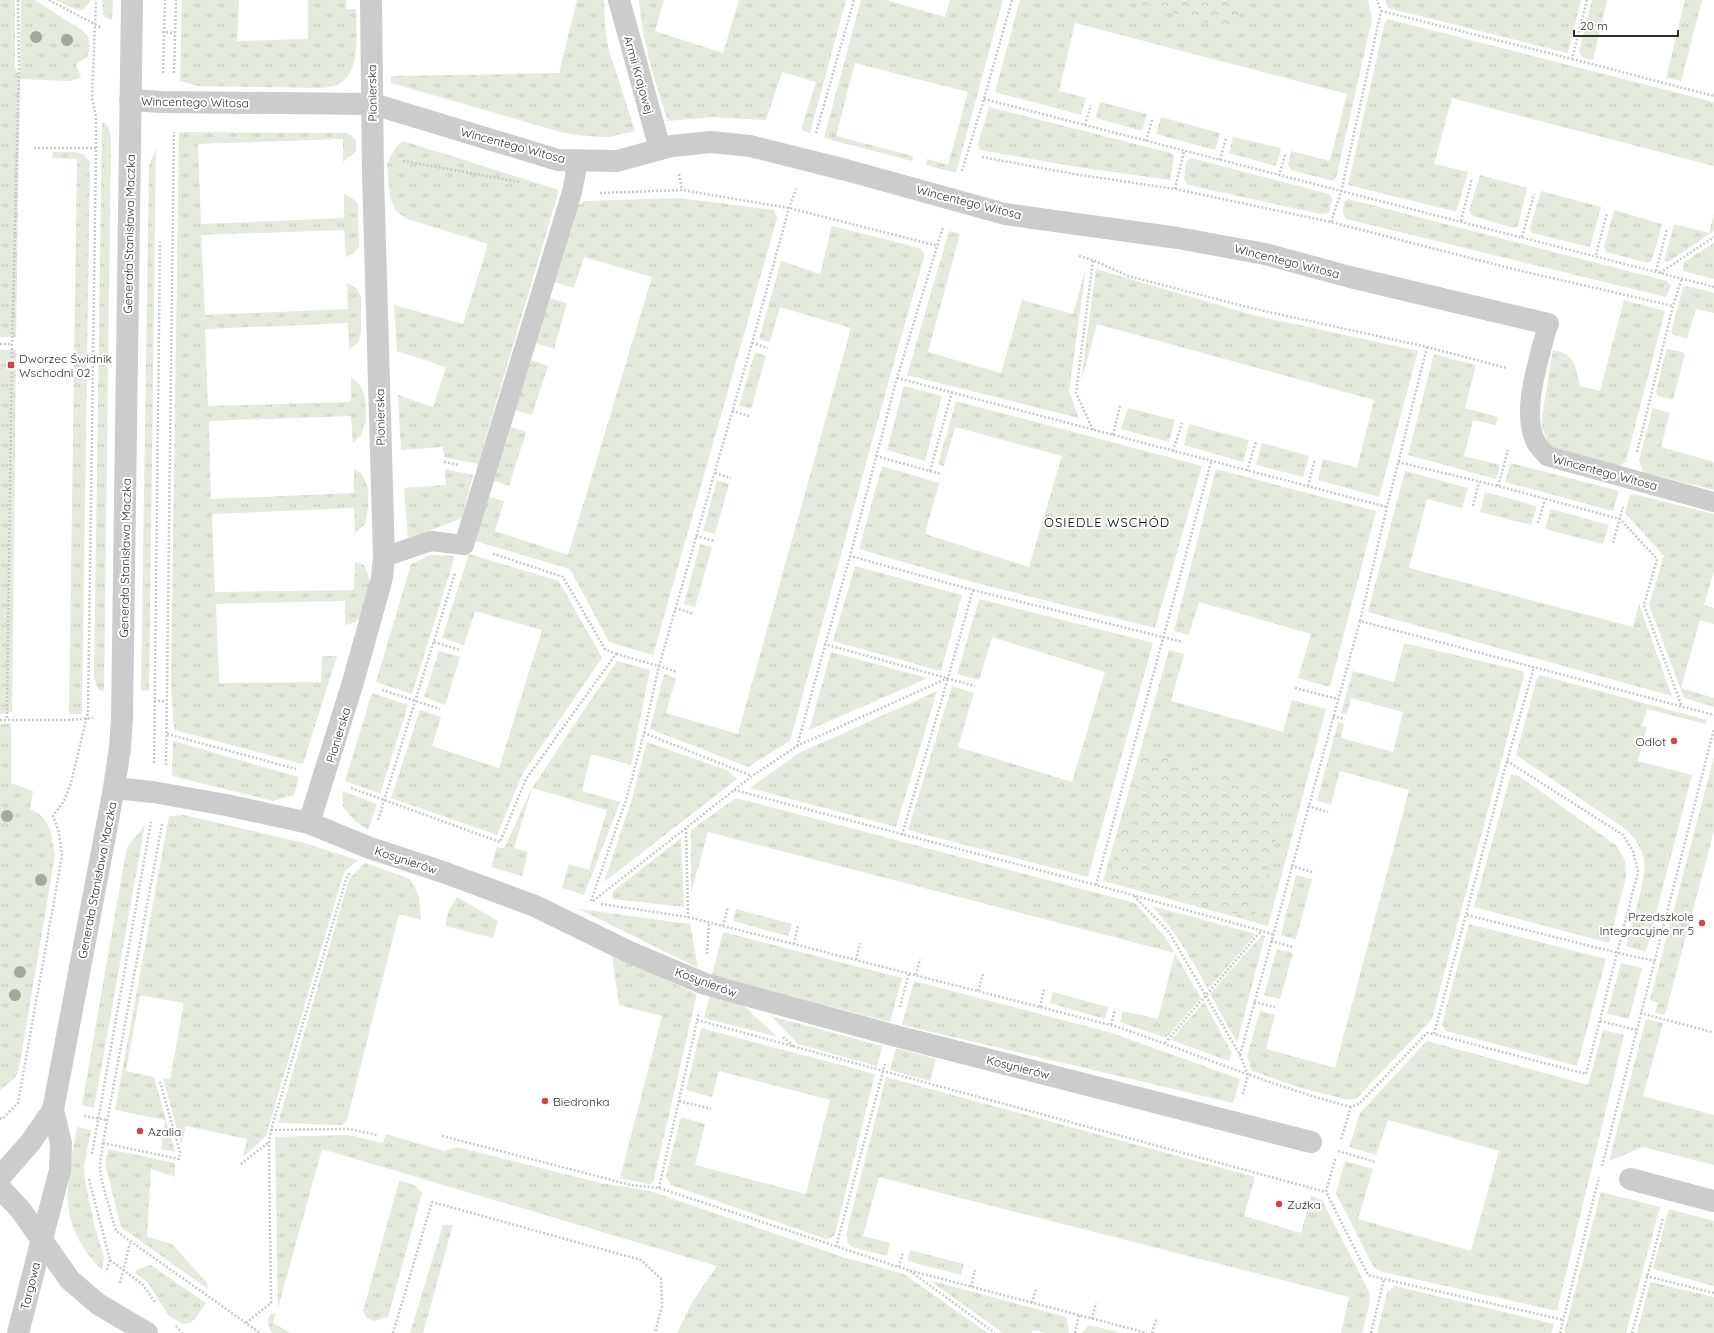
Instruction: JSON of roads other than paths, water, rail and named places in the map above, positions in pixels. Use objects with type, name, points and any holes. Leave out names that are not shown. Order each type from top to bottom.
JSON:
[{"type":"street","name":"Generała Stanisława Maczka","points":[[0,1176],[30,1143],[53,1110],[114,788],[120,748],[123,701],[132,0]]},
{"type":"street","name":"Pionierska","points":[[309,824],[353,682],[382,578],[384,557],[373,155],[371,0]]},
{"type":"street","name":"Armii Krajowej","points":[[619,0],[660,149]]},
{"type":"street","name":"Wincentego Witosa","points":[[130,100],[174,102],[373,104],[558,160],[617,161],[672,146],[711,142],[750,146],[1005,214],[1178,238],[1265,254],[1350,277],[1548,324]]},
{"type":"street","name":"Kosynierów","points":[[114,788],[166,794],[226,804],[309,824],[370,848],[443,872],[536,906],[629,952],[705,984],[892,1034],[1311,1142]]},
{"type":"street","name":"Generała Stanisława Maczka","points":[[42,1239],[60,1170],[61,1143],[53,1110]]},
{"type":"street","points":[[1630,1179],[1714,1201]]},
{"type":"street","points":[[0,1188],[20,1209],[70,1280],[80,1290],[112,1314],[147,1333]]},
{"type":"street","name":"Targowa","points":[[18,1333],[42,1239]]},
{"type":"lane","points":[[384,557],[431,541],[464,545],[572,192],[578,161]]},
{"type":"lane","name":"Wincentego Witosa","points":[[1548,324],[1529,400],[1530,426],[1537,445],[1547,456],[1714,502]]},
{"type":"place","name":"Dworzec Świdnik Wschodni 02","points":[[11,365]]},
{"type":"place","name":"Odlot","points":[[1674,741]]},
{"type":"place","name":"Przedszkole Integracyjne nr 5","points":[[1702,923]]},
{"type":"place","name":"Biedronka","points":[[545,1101]]},
{"type":"place","name":"Azalia","points":[[140,1131]]},
{"type":"place","name":"Zuźka","points":[[1279,1204]]},
{"type":"district","name":"OSIEDLE WSCHÓD","points":[[1107,522]]}]
